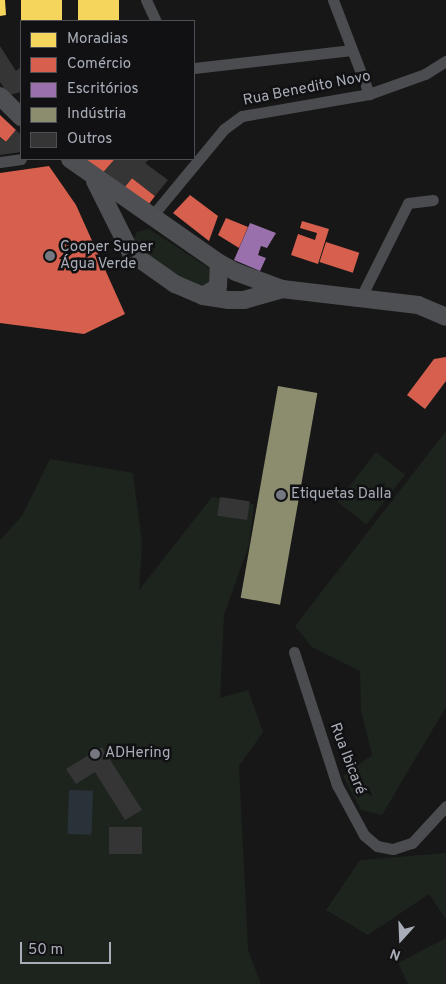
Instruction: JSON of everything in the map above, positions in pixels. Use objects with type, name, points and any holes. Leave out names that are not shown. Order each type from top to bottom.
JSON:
[{"type":"main road","points":[[0,96],[20,116]]},
{"type":"main road","points":[[71,160],[219,263],[282,289],[418,305],[446,317]]},
{"type":"main road","points":[[92,176],[124,234],[131,253],[151,268],[203,296],[244,300],[282,289]]},
{"type":"main road","points":[[124,234],[132,224],[152,216]]},
{"type":"main road","points":[[203,296],[218,286],[219,263]]},
{"type":"street","points":[[146,0],[156,20]]},
{"type":"street","points":[[333,0],[368,94]]},
{"type":"street","points":[[195,68],[352,50]]},
{"type":"street","name":"Rua Benedito Novo","points":[[152,216],[224,129],[242,116],[368,94],[425,74],[446,61]]},
{"type":"street","points":[[0,162],[20,159]]},
{"type":"street","points":[[361,297],[408,203],[433,200]]},
{"type":"street","name":"Rua Ibicaré","points":[[294,652],[337,785],[364,835],[377,846],[393,848],[412,843],[446,806]]},
{"type":"shaded area","points":[[149,229],[209,268],[212,274],[209,285],[198,289],[142,254],[133,242],[137,232]]},
{"type":"shaded area","points":[[446,431],[446,707],[382,815],[361,810],[343,776],[372,755],[361,710],[360,671],[312,647],[295,626]]},
{"type":"shaded area","points":[[376,452],[405,475],[366,524],[337,502]]},
{"type":"shaded area","points":[[50,459],[133,473],[142,543],[139,590],[212,497],[254,504],[249,545],[224,615],[220,698],[248,690],[263,732],[239,766],[248,950],[261,984],[0,984],[0,540],[22,516]]},
{"type":"shaded area","points":[[69,790],[93,791],[91,835],[67,834]]},
{"type":"shaded area","points":[[446,853],[446,919],[429,894],[368,935],[326,910],[360,860]]},
{"type":"shaded area","points":[[446,938],[446,984],[408,984],[398,963]]},
{"type":"building: Moradias","points":[[0,0],[5,0],[6,15],[0,16]]},
{"type":"building: Moradias","points":[[21,0],[62,0],[62,20],[21,20]]},
{"type":"building: Moradias","points":[[78,0],[119,0],[119,20],[78,20]]},
{"type":"building: Comércio","points":[[0,115],[16,130],[6,142],[0,137]]},
{"type":"building: Comércio","points":[[81,160],[114,160],[101,175]]},
{"type":"building: Comércio","name":"Cooper Super Água Verde","points":[[49,166],[76,205],[125,314],[84,334],[0,323],[0,173]]},
{"type":"building: Comércio","points":[[132,178],[155,196],[149,204],[124,188]]},
{"type":"building: Comércio","points":[[190,195],[218,216],[209,241],[173,213]]},
{"type":"building: Comércio","points":[[226,218],[248,227],[239,248],[218,235]]},
{"type":"building: Comércio","points":[[302,221],[329,229],[318,264],[291,255],[298,234],[315,240],[317,233],[300,228]]},
{"type":"building: Comércio","points":[[326,242],[359,253],[353,273],[320,262]]},
{"type":"building: Comércio","points":[[446,357],[446,381],[425,409],[407,395],[434,359]]},
{"type":"building: Escritórios","points":[[250,223],[276,233],[267,248],[261,246],[258,255],[266,258],[260,271],[234,260]]},
{"type":"building: Indústria","name":"Etiquetas Dalla","points":[[278,386],[317,393],[280,605],[241,598]]},
{"type":"building: Outros","points":[[0,46],[16,71],[20,68],[20,92],[9,95],[0,82]]},
{"type":"building: Outros","points":[[16,130],[20,134],[20,152],[0,155],[0,137],[6,142]]},
{"type":"building: Outros","points":[[114,160],[149,160],[145,163],[168,180],[155,196],[132,178],[122,190],[101,175]]},
{"type":"building: Outros","points":[[220,497],[250,501],[247,520],[217,516]]},
{"type":"building: Outros","points":[[102,747],[142,810],[125,820],[95,772],[76,784],[66,769]]},
{"type":"building: Outros","points":[[109,827],[142,827],[142,854],[109,854]]},
{"type":"place","name":"Cooper Super Água Verde","points":[[50,256]]},
{"type":"place","name":"Etiquetas Dalla","points":[[281,495]]},
{"type":"place","name":"ADHering","points":[[95,754]]}]
